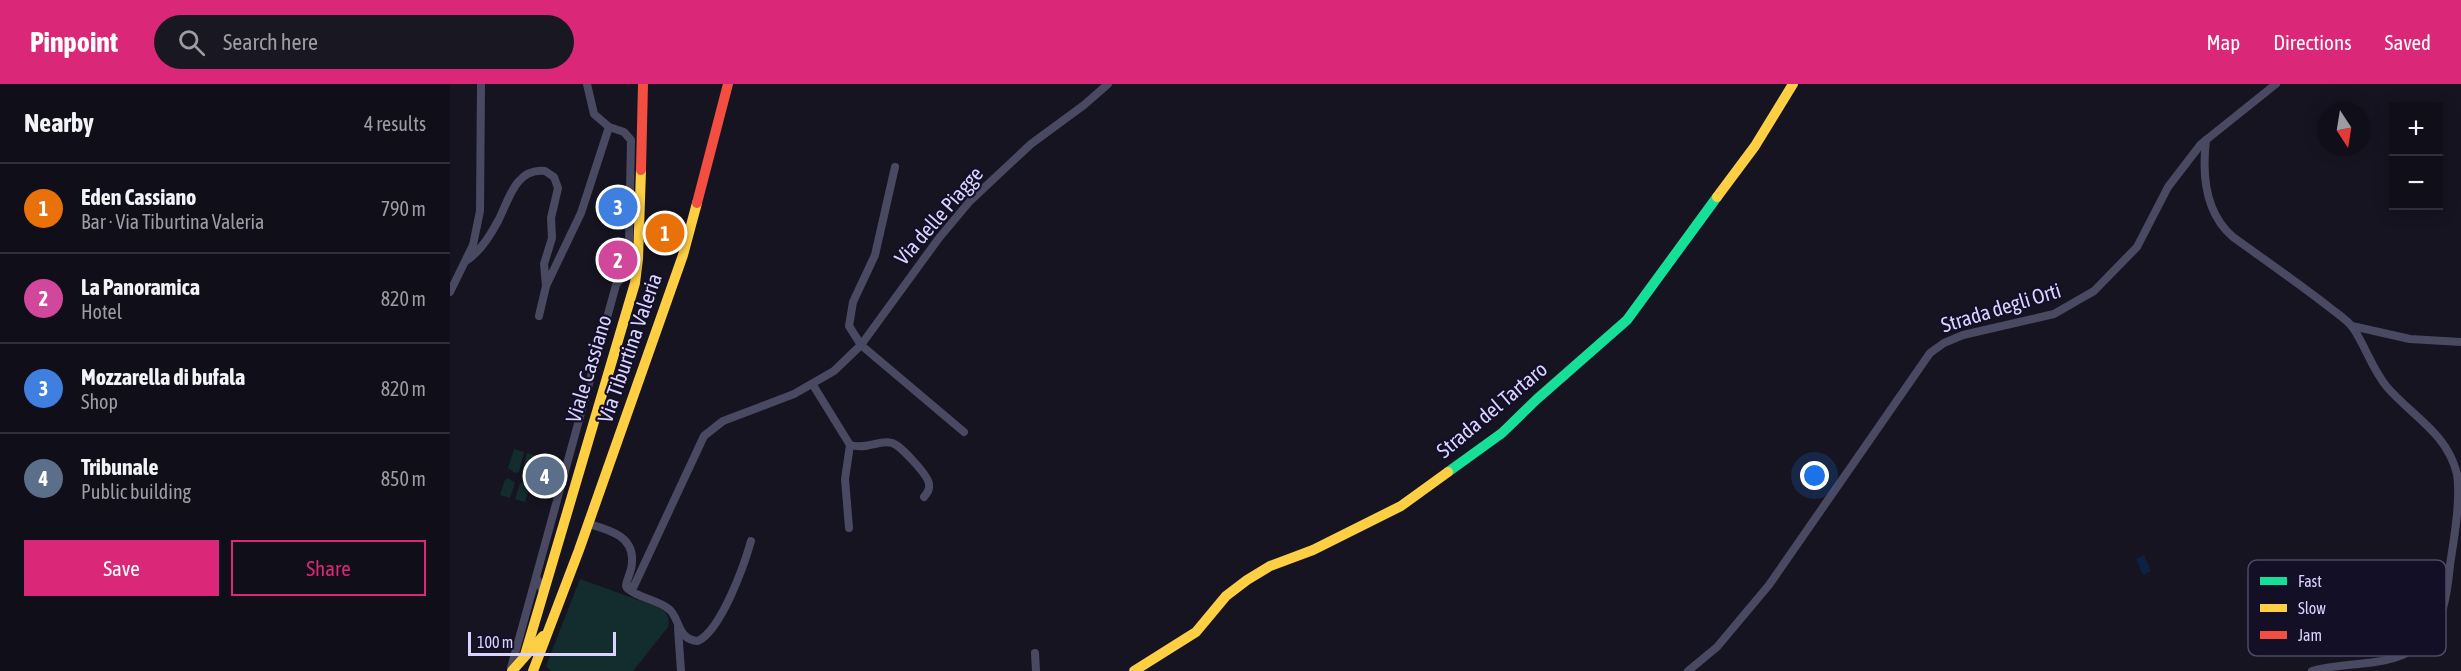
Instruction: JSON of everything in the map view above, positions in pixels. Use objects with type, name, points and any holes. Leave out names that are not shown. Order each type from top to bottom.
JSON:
[{"type":"street","points":[[474,84],[481,97]]},
{"type":"street","points":[[450,292],[477,233],[482,200],[480,84]]},
{"type":"street","points":[[511,671],[616,285],[623,274],[638,264],[629,245],[631,140],[624,132],[609,127],[594,114],[587,84]]},
{"type":"street","name":"Viale Cassiano","points":[[521,671],[634,288],[638,264],[643,84]]},
{"type":"street","name":"Via Tiburtina Valeria","points":[[532,671],[590,521],[683,255],[728,84]]},
{"type":"street","name":"Via delle Piagge","points":[[627,588],[635,584],[704,436],[723,421],[765,407],[813,385],[834,371],[861,345],[939,238],[970,201],[1031,144],[1084,105],[1108,84]]},
{"type":"street","name":"Strada del Tartaro","points":[[1134,671],[1198,630],[1226,596],[1247,580],[1270,566],[1308,552],[1401,506],[1502,433],[1627,320],[1755,146],[1793,84]]},
{"type":"street","name":"Strada degli Orti","points":[[1688,671],[1717,647],[1769,585],[1930,353],[1944,343],[1963,335],[2054,314],[2094,291],[2137,247],[2168,187],[2206,139],[2276,84]]},
{"type":"street","points":[[538,316],[546,286],[580,213],[609,127]]},
{"type":"street","points":[[2206,139],[2204,165],[2211,205],[2223,227],[2233,237],[2352,326],[2410,339],[2461,342]]},
{"type":"street","points":[[895,167],[875,255],[850,309],[850,330],[861,345],[964,432]]},
{"type":"street","points":[[466,261],[483,245],[497,224],[517,182],[529,172],[545,171],[554,177],[558,188],[551,218],[552,238],[544,266],[546,286]]},
{"type":"street","points":[[2352,326],[2386,386],[2428,425],[2447,450],[2458,476],[2458,498],[2446,600]]},
{"type":"street","points":[[813,385],[850,445],[845,479],[849,528]]},
{"type":"street","points":[[850,445],[863,447],[886,442],[896,445],[928,480],[929,490],[924,497]]},
{"type":"street","points":[[590,521],[615,532],[628,543],[632,561],[626,583],[627,588],[668,609],[674,616],[678,628],[681,671]]},
{"type":"street","points":[[678,628],[695,641],[710,632],[740,575],[751,541]]},
{"type":"street","points":[[536,577],[543,591]]},
{"type":"street","points":[[511,671],[525,658],[549,628]]},
{"type":"street","points":[[1035,653],[1036,671]]},
{"type":"street","points":[[2312,671],[2392,659],[2399,656]]},
{"type":"green space","points":[[514,449],[524,452],[519,472],[515,473],[508,468]]},
{"type":"green space","points":[[527,453],[538,456],[532,476],[529,477],[522,472]]},
{"type":"green space","points":[[508,478],[515,483],[510,498],[500,495],[505,480]]},
{"type":"green space","points":[[523,482],[530,486],[525,502],[515,499],[520,483]]},
{"type":"green space","points":[[580,579],[655,606],[666,614],[669,620],[668,627],[633,671],[551,671],[546,666]]},
{"type":"water","points":[[2144,555],[2151,571],[2143,575],[2136,559]]},
{"type":"traffic: fast","points":[[1448,472],[1502,433],[1627,320],[1717,197]]},
{"type":"traffic: slow","points":[[1717,197],[1755,146],[1793,84]]},
{"type":"traffic: slow","points":[[525,655],[635,283],[641,170]]},
{"type":"traffic: slow","points":[[533,671],[579,550],[683,255],[697,203]]},
{"type":"traffic: slow","points":[[1134,671],[1196,632],[1226,596],[1247,580],[1270,566],[1313,550],[1401,506],[1448,472]]},
{"type":"traffic: slow","points":[[512,671],[543,636]]},
{"type":"traffic: jam","points":[[641,170],[643,84]]},
{"type":"traffic: jam","points":[[697,203],[728,84]]},
{"type":"place","name":"Mozzarella di bufala","points":[[618,207]]},
{"type":"place","name":"Eden Cassiano","points":[[665,233]]},
{"type":"place","name":"La Panoramica","points":[[618,260]]},
{"type":"place","name":"Tribunale","points":[[545,476]]}]
